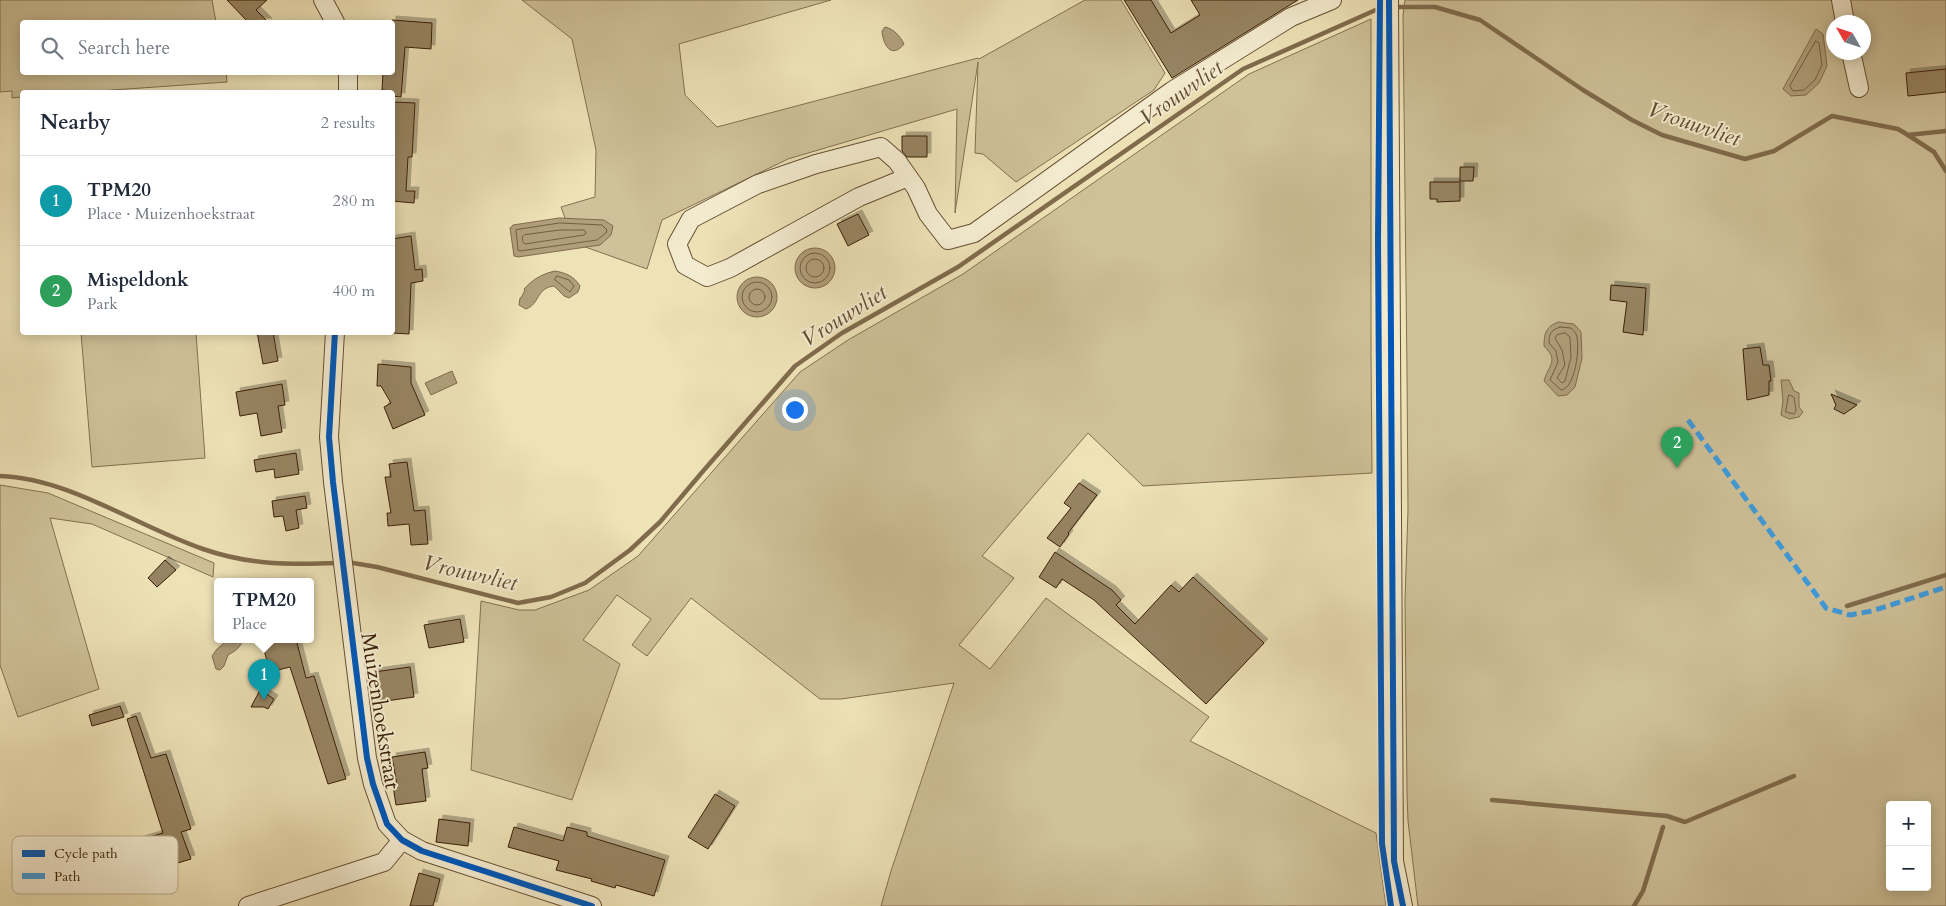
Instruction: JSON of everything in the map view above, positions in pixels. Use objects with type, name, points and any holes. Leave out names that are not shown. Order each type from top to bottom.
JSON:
[{"type":"street","points":[[324,0],[335,20]]},
{"type":"street","points":[[908,177],[859,197],[730,268],[707,276],[686,265],[677,244],[691,218],[758,184],[816,164],[881,147],[897,160],[908,177],[928,214],[948,240],[974,233],[1172,91],[1291,17],[1332,0]]},
{"type":"street","points":[[1840,0],[1843,15]]},
{"type":"street","points":[[1389,10],[1394,861],[1403,906]]},
{"type":"street","points":[[1853,60],[1859,88]]},
{"type":"street","points":[[348,75],[348,90]]},
{"type":"street","name":"Muizenhoekstraat","points":[[335,335],[329,437],[342,563],[367,758],[381,811],[387,824],[402,840],[422,851],[592,906]]},
{"type":"street","points":[[248,906],[384,862],[402,840]]},
{"type":"shaded area","points":[[0,0],[212,0],[216,20],[20,20],[20,75],[226,75],[227,82],[113,90],[20,90],[20,97],[12,98],[12,91],[0,92]]},
{"type":"shaded area","points":[[522,0],[831,0],[679,44],[685,95],[717,127],[979,59],[1085,0],[1121,0],[1165,73],[1154,90],[1016,182],[983,154],[975,153],[978,62],[955,213],[957,109],[788,159],[662,220],[647,269],[574,243],[561,207],[595,197],[596,150],[572,39]]},
{"type":"shaded area","points":[[1405,0],[1946,0],[1946,906],[1418,906],[1408,821],[1407,794],[1405,600],[1408,510],[1403,15]]},
{"type":"shaded area","points":[[1371,19],[1372,473],[1143,486],[1088,433],[982,556],[1014,578],[959,645],[990,669],[1046,598],[1209,717],[1190,741],[1376,833],[1386,906],[881,906],[954,683],[841,699],[820,699],[691,598],[647,656],[632,645],[651,619],[617,595],[583,640],[620,664],[572,800],[471,770],[481,601],[519,610],[535,610],[589,590],[638,556],[800,372],[848,340],[963,274],[1249,74]]},
{"type":"shaded area","points":[[81,335],[196,335],[205,458],[92,467]]},
{"type":"shaded area","points":[[0,485],[48,493],[214,563],[213,577],[92,524],[50,518],[99,689],[18,717],[0,665]]},
{"type":"water","points":[[885,27],[894,31],[901,38],[904,44],[899,49],[895,51],[886,45],[882,31]]},
{"type":"water","points":[[1816,29],[1823,34],[1827,66],[1819,83],[1806,95],[1791,96],[1783,89]]},
{"type":"water","points":[[559,218],[604,220],[613,226],[611,235],[600,245],[514,256],[510,228],[513,225]]},
{"type":"water","points":[[819,248],[826,251],[832,257],[835,268],[834,276],[826,285],[819,288],[811,288],[804,285],[796,276],[795,264],[798,257],[807,249]]},
{"type":"water","points":[[555,271],[572,277],[580,286],[578,292],[569,298],[564,296],[554,286],[548,287],[530,307],[526,309],[519,305],[520,298],[527,285],[538,277]]},
{"type":"water","points":[[757,277],[771,283],[777,297],[771,311],[757,317],[743,311],[737,297],[743,283]]},
{"type":"water","points":[[1558,322],[1574,324],[1581,332],[1582,358],[1575,387],[1567,395],[1558,396],[1544,381],[1552,359],[1549,351],[1544,346],[1544,337],[1546,331]]},
{"type":"water","points":[[452,371],[457,383],[431,395],[425,383]]},
{"type":"water","points":[[1781,380],[1789,380],[1794,391],[1799,393],[1799,407],[1803,412],[1799,417],[1789,419],[1781,415],[1783,401]]},
{"type":"water","points":[[224,643],[241,643],[236,650],[228,655],[224,666],[220,670],[216,669],[212,656]]},
{"type":"building","points":[[227,0],[267,0],[256,10],[266,20],[246,20]]},
{"type":"building","points":[[1124,0],[1151,0],[1171,33],[1200,15],[1191,0],[1298,0],[1172,78]]},
{"type":"building","points":[[395,20],[432,23],[431,49],[405,47],[401,97],[395,96],[395,90],[382,90],[383,75],[395,75]]},
{"type":"building","points":[[1946,69],[1946,92],[1908,96],[1906,73]]},
{"type":"building","points":[[395,102],[415,103],[412,157],[408,157],[406,191],[415,191],[414,203],[395,201]]},
{"type":"building","points":[[902,136],[927,136],[927,157],[907,157],[902,151]]},
{"type":"building","points":[[1460,167],[1474,167],[1473,181],[1460,181]]},
{"type":"building","points":[[1430,182],[1460,182],[1460,201],[1437,202],[1437,199],[1430,199]]},
{"type":"building","points":[[858,214],[869,235],[848,246],[837,224]]},
{"type":"building","points":[[411,236],[415,270],[422,269],[423,281],[411,283],[409,334],[395,333],[395,239]]},
{"type":"building","points":[[1611,285],[1646,288],[1643,335],[1623,332],[1627,302],[1610,300]]},
{"type":"building","points":[[258,335],[274,335],[278,361],[263,364]]},
{"type":"building","points":[[1760,347],[1763,365],[1769,365],[1771,381],[1769,381],[1769,395],[1747,400],[1743,349]]},
{"type":"building","points":[[378,364],[411,367],[411,383],[425,415],[393,429],[384,407],[391,403],[381,386],[377,386]]},
{"type":"building","points":[[282,384],[285,405],[278,406],[282,432],[261,436],[257,413],[240,416],[236,392]]},
{"type":"building","points":[[1831,394],[1857,405],[1844,414],[1834,409],[1836,405]]},
{"type":"building","points":[[296,453],[299,474],[275,478],[274,469],[256,472],[254,460]]},
{"type":"building","points":[[407,462],[414,511],[425,510],[428,544],[411,545],[409,524],[388,526],[387,513],[391,513],[385,477],[391,477],[389,464]]},
{"type":"building","points":[[1079,483],[1097,495],[1068,533],[1060,547],[1047,538],[1071,508],[1064,503]]},
{"type":"building","points":[[305,496],[307,508],[296,510],[299,528],[286,531],[283,516],[274,517],[272,501]]},
{"type":"building","points":[[1055,552],[1112,590],[1121,600],[1116,605],[1135,624],[1171,585],[1179,592],[1193,577],[1264,643],[1206,704],[1094,600],[1062,579],[1056,588],[1039,577]]},
{"type":"building","points":[[165,560],[176,570],[157,587],[148,578]]},
{"type":"building","points":[[460,619],[464,642],[429,648],[424,625]]},
{"type":"building","points":[[262,643],[297,643],[306,678],[314,676],[346,779],[328,784],[290,667],[270,672]]},
{"type":"building","points":[[410,667],[414,697],[379,702],[374,672]]},
{"type":"building","points":[[260,690],[274,699],[268,709],[264,707],[251,707]]},
{"type":"building","points":[[120,706],[124,717],[92,726],[89,715]]},
{"type":"building","points":[[136,716],[151,758],[166,754],[191,829],[181,832],[191,859],[178,863],[178,836],[153,836],[163,833],[127,719]]},
{"type":"building","points":[[425,752],[428,768],[422,769],[426,801],[396,805],[393,786],[397,785],[392,757]]},
{"type":"building","points":[[715,794],[735,806],[708,849],[688,837]]},
{"type":"building","points":[[439,819],[470,823],[468,846],[436,842]]},
{"type":"building","points":[[514,827],[563,841],[567,827],[587,832],[587,836],[665,860],[654,896],[616,885],[615,888],[591,881],[592,879],[556,870],[559,861],[508,847]]},
{"type":"building","points":[[419,873],[440,879],[433,906],[410,906]]},
{"type":"waterway","name":"Vrouwvliet","points":[[1393,7],[1435,7],[1480,20],[1583,90],[1632,120],[1662,135],[1745,159],[1774,151],[1832,116],[1898,129],[1908,135],[1946,131]]},
{"type":"waterway","name":"Vrouwvliet","points":[[347,562],[377,567],[518,603],[551,597],[585,583],[630,550],[660,522],[795,366],[842,333],[958,267],[1243,69],[1378,9]]},
{"type":"waterway","points":[[1908,135],[1934,152],[1946,171]]},
{"type":"waterway","name":"Vrouwvliet","points":[[0,476],[52,485],[103,505],[178,540],[220,554],[270,563],[338,563]]},
{"type":"waterway","points":[[1847,606],[1946,575]]},
{"type":"waterway","points":[[1492,800],[1667,816],[1685,822],[1794,776]]},
{"type":"waterway","points":[[1634,906],[1643,891],[1663,827]]},
{"type":"marked path","points":[[1688,420],[1826,608],[1850,615],[1872,611],[1946,587]]},
{"type":"cycle path","points":[[1380,0],[1378,240],[1382,844],[1391,906]]},
{"type":"cycle path","points":[[1389,0],[1394,861],[1403,906]]},
{"type":"cycle path","points":[[335,335],[329,437],[333,482],[367,758],[373,784],[387,824],[402,840],[422,851],[592,906]]},
{"type":"place","name":"Mispeldonk","points":[[1677,468]]},
{"type":"place","name":"TPM20","points":[[264,700]]}]
